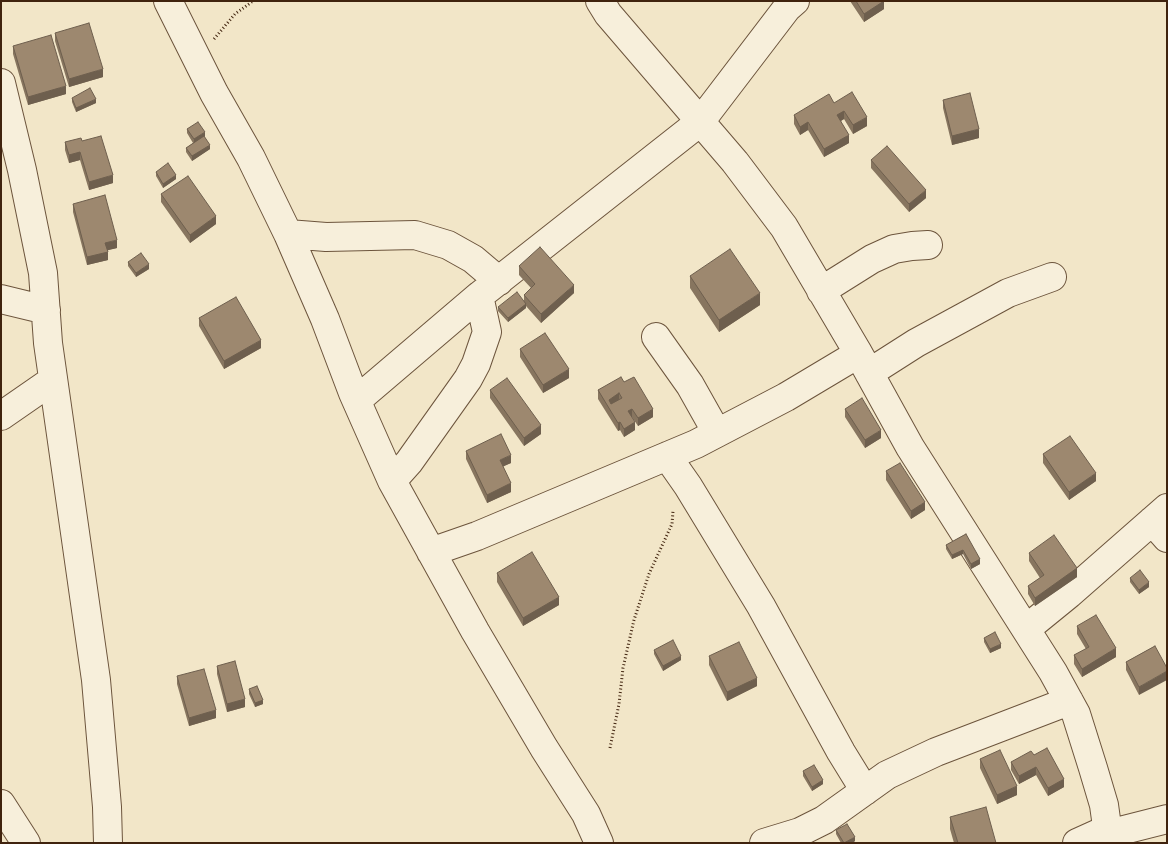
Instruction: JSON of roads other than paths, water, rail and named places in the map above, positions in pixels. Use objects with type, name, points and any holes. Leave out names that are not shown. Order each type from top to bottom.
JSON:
[{"type":"street","points":[[168,1],[200,65],[251,158],[288,234],[392,481],[544,748],[586,814],[600,843]]},
{"type":"street","points":[[600,1],[608,14],[735,162],[784,227],[864,363],[910,447],[1053,672],[1076,714],[1104,805],[1107,835]]},
{"type":"street","points":[[357,400],[489,289],[700,122],[787,8],[795,1]]},
{"type":"street","points":[[1,83],[22,170],[43,273],[48,343],[96,680],[107,807],[108,843]]},
{"type":"street","points":[[288,234],[326,237],[415,235],[448,244],[473,259],[489,289],[487,332],[476,364],[468,379],[392,481]]},
{"type":"street","points":[[821,291],[872,259],[894,249],[928,245]]},
{"type":"street","points":[[431,552],[477,536],[667,456],[717,433],[786,397],[923,339],[1008,293],[1052,278]]},
{"type":"street","points":[[1,299],[46,310]]},
{"type":"street","points":[[656,337],[690,385],[717,433]]},
{"type":"street","points":[[1,416],[53,380]]},
{"type":"street","points":[[667,456],[761,606],[864,791]]},
{"type":"street","points":[[1026,629],[1162,522]]},
{"type":"street","points":[[764,843],[800,832],[824,820],[887,775],[936,752],[1069,701]]},
{"type":"street","points":[[1,804],[26,843]]},
{"type":"street","points":[[1078,843],[1167,819]]}]
